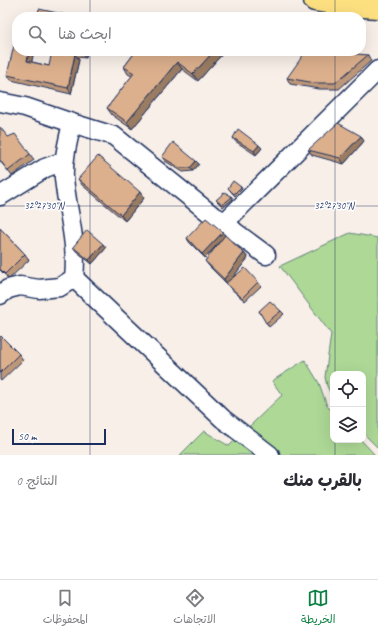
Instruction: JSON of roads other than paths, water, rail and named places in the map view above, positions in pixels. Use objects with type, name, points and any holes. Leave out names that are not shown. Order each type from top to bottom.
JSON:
[{"type":"highway","points":[[315,0],[349,5],[378,7]]},
{"type":"street","points":[[225,222],[378,70]]},
{"type":"street","points":[[0,102],[25,107],[114,136],[212,215],[225,222],[235,232],[266,256]]},
{"type":"street","points":[[0,295],[8,288],[20,286],[40,289],[60,287],[74,278],[76,265],[64,177],[64,161],[72,123]]},
{"type":"street","points":[[0,196],[45,168],[64,161]]},
{"type":"street","points":[[74,278],[223,419],[270,455]]}]
